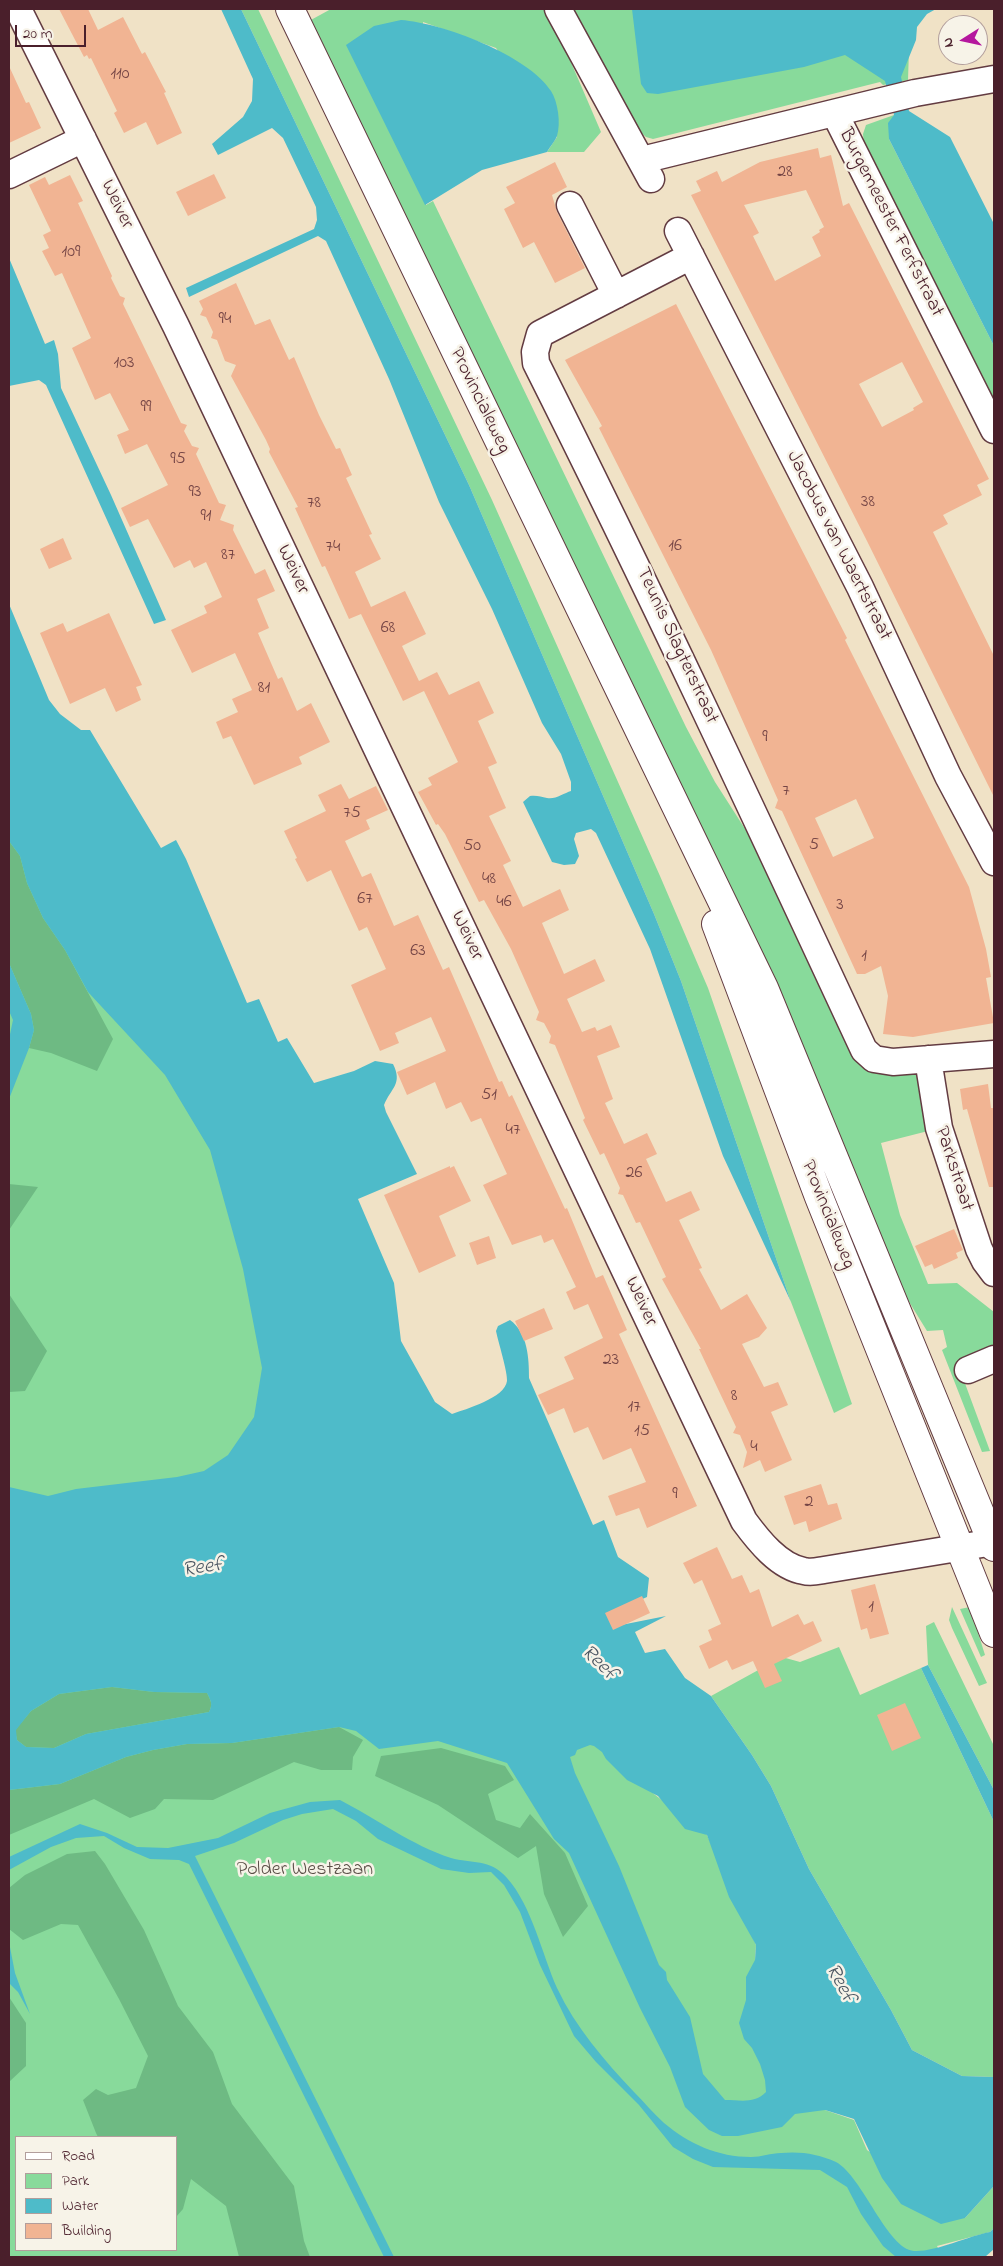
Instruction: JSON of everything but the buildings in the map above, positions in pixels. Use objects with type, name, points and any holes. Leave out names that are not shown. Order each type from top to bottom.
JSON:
[{"type":"main road","name":"Provincialeweg","points":[[290,9],[764,988],[994,1544]]},
{"type":"main road","name":"Provincialeweg","points":[[669,794],[742,997],[802,1154],[994,1633]]},
{"type":"street","name":"Weiver","points":[[18,9],[180,335],[744,1521],[760,1542],[782,1561],[805,1572],[994,1544]]},
{"type":"street","name":"Burgemeester Ferfstraat","points":[[558,9],[646,170],[835,114],[994,430]]},
{"type":"street","points":[[835,114],[915,93],[994,79]]},
{"type":"street","points":[[9,175],[83,138]]},
{"type":"street","points":[[570,205],[616,295]]},
{"type":"street","name":"Jacobus van Waertstraat","points":[[678,231],[860,587],[948,776],[994,862]]},
{"type":"street","name":"Teunis Slagterstraat","points":[[691,256],[540,334],[535,352],[536,363],[633,556],[864,1050],[868,1056],[883,1062],[928,1059]]},
{"type":"street","points":[[928,1059],[994,1054]]},
{"type":"street","name":"Parkstraat","points":[[928,1059],[935,1108],[945,1148],[979,1249],[985,1262],[994,1273]]},
{"type":"street","points":[[968,1370],[994,1359]]},
{"type":"green space","points":[[241,9],[258,9],[492,500],[708,988],[852,1404],[834,1413],[791,1302],[681,981],[654,914],[469,485]]},
{"type":"green space","points":[[331,9],[548,9],[601,132],[584,152],[547,152],[557,137],[496,48],[423,22],[426,205],[433,201],[686,727],[715,782],[756,846],[857,1061],[915,1069],[932,1130],[881,1143],[900,1215],[928,1284],[957,1283],[994,1312],[994,1353],[963,1378],[990,1451],[982,1452],[942,1350],[947,1347],[943,1330],[927,1331],[903,1292],[309,21]]},
{"type":"green space","points":[[574,9],[919,9],[909,50],[908,80],[883,85],[880,82],[653,139],[646,137],[636,128]]},
{"type":"green space","points":[[894,115],[889,139],[994,346],[994,402],[864,145],[863,134],[866,125]]},
{"type":"green space","name":"Polder Westzaan","points":[[9,821],[172,1073],[654,1794],[707,1835],[756,1945],[755,1960],[825,2110],[854,2120],[867,2150],[965,2218],[994,2186],[994,2228],[990,2232],[937,2246],[942,2257],[9,2257]]},
{"type":"green space","points":[[9,841],[20,856],[27,883],[43,918],[65,950],[113,1039],[97,1071],[51,1053],[29,1048],[34,1030],[31,1014],[9,963]]},
{"type":"green space","points":[[9,1184],[38,1187],[9,1230]]},
{"type":"green space","points":[[9,1294],[47,1351],[25,1391],[9,1392]]},
{"type":"green space","points":[[952,1607],[987,1683],[979,1686],[952,1628],[949,1620]]},
{"type":"green space","points":[[970,1607],[985,1655],[981,1657],[960,1609]]},
{"type":"green space","points":[[934,1622],[994,1746],[994,1790],[928,1665],[926,1626]]},
{"type":"green space","points":[[839,1647],[860,1695],[921,1668],[994,1822],[994,2077],[962,2076],[912,2050],[891,2010],[809,1869],[771,1786],[711,1696],[782,1657],[800,1662]]},
{"type":"green space","points":[[112,1687],[154,1692],[207,1693],[211,1707],[209,1712],[86,1734],[54,1748],[26,1747],[17,1740],[15,1730],[31,1711],[59,1694]]},
{"type":"green space","points":[[339,1727],[363,1740],[353,1757],[352,1770],[321,1770],[294,1762],[213,1800],[164,1799],[155,1809],[130,1818],[94,1799],[9,1835],[9,1790],[60,1784],[126,1757],[153,1750],[187,1744],[232,1743]]},
{"type":"green space","points":[[441,1748],[505,1766],[514,1780],[488,1794],[496,1820],[520,1828],[530,1814],[565,1853],[588,1906],[563,1937],[544,1894],[536,1846],[518,1858],[438,1805],[375,1776],[381,1756]]},
{"type":"green space","points":[[95,1851],[105,1864],[144,1930],[178,2006],[213,2052],[232,2104],[294,2186],[304,2241],[310,2257],[239,2257],[226,2206],[191,2179],[183,2209],[178,2215],[178,2136],[98,2136],[83,2100],[96,2089],[108,2095],[136,2088],[148,2056],[78,1925],[61,1924],[23,1940],[9,1929],[9,1888],[25,1875],[67,1854]]},
{"type":"green space","points":[[9,1997],[26,2023],[26,2066],[9,2082]]},
{"type":"water","points":[[221,9],[241,9],[469,485],[654,914],[681,981],[791,1302],[723,1156],[650,949],[596,833],[591,829],[576,833],[574,839],[579,856],[575,864],[564,865],[552,862],[523,802],[530,796],[553,798],[571,791],[571,782],[561,754],[542,723],[492,609],[439,502],[389,379],[326,241],[318,236],[189,297],[186,288],[314,229],[317,220],[316,207],[283,138],[272,128],[218,155],[212,144],[243,117],[252,101],[253,79]]},
{"type":"water","points":[[632,9],[936,9],[927,14],[917,27],[916,40],[901,77],[909,111],[950,137],[994,224],[994,346],[889,139],[888,123],[894,115],[885,81],[845,55],[804,67],[658,94],[647,93],[641,84]]},
{"type":"water","points":[[401,20],[438,27],[483,43],[524,65],[540,78],[551,91],[558,113],[559,125],[557,136],[547,152],[482,170],[425,205],[346,45],[374,26]]},
{"type":"water","points":[[9,258],[45,344],[54,340],[58,354],[61,388],[166,620],[154,624],[46,385],[39,380],[9,386]]},
{"type":"water","name":"Reef","points":[[9,604],[49,700],[60,714],[81,730],[90,730],[161,848],[176,840],[186,859],[247,1003],[259,999],[278,1042],[287,1038],[314,1083],[354,1071],[375,1061],[393,1064],[397,1076],[395,1086],[384,1105],[417,1174],[358,1199],[394,1283],[401,1341],[435,1402],[452,1414],[475,1406],[500,1393],[505,1387],[507,1377],[496,1331],[498,1326],[510,1320],[516,1325],[521,1332],[526,1347],[529,1378],[593,1525],[604,1520],[618,1557],[649,1578],[647,1597],[608,1614],[616,1626],[666,1616],[635,1632],[645,1653],[665,1649],[685,1678],[711,1696],[752,1755],[771,1786],[809,1869],[891,2010],[912,2050],[962,2076],[994,2077],[994,2186],[965,2218],[941,2224],[901,2204],[882,2178],[854,2119],[825,2110],[795,2114],[782,2127],[738,2136],[722,2136],[709,2130],[685,2107],[670,2067],[640,2008],[569,1853],[554,1839],[507,1763],[438,1741],[379,1749],[356,1731],[339,1727],[232,1743],[187,1744],[153,1750],[126,1757],[60,1784],[9,1790],[9,1487],[48,1496],[76,1489],[177,1477],[204,1471],[228,1455],[254,1417],[262,1368],[243,1269],[210,1150],[165,1075],[88,992],[65,950],[43,918],[27,883],[20,856],[9,841]],"holes":[[[112,1687],[154,1692],[207,1693],[211,1707],[209,1712],[86,1734],[54,1748],[26,1747],[17,1740],[16,1730],[31,1711],[59,1694]],[[590,1745],[602,1752],[606,1759],[627,1780],[658,1796],[685,1829],[707,1835],[729,1897],[756,1945],[755,1960],[746,1977],[746,2000],[739,2023],[744,2039],[752,2048],[765,2080],[766,2092],[757,2098],[752,2100],[725,2100],[703,2074],[690,2017],[667,1980],[666,1972],[659,1965],[619,1866],[575,1773],[570,1757],[575,1755],[577,1750]]]},
{"type":"water","points":[[9,963],[31,1014],[34,1030],[9,1099],[9,1039],[13,1020],[9,1011]]},
{"type":"water","points":[[928,1665],[994,1790],[994,1822],[921,1668]]},
{"type":"water","points":[[340,1800],[436,1853],[458,1860],[487,1864],[501,1872],[516,1889],[530,1916],[557,1988],[573,2017],[591,2043],[656,2116],[684,2137],[704,2148],[727,2155],[751,2157],[788,2152],[816,2155],[836,2162],[856,2182],[894,2238],[904,2247],[914,2251],[932,2249],[990,2232],[994,2228],[994,2249],[985,2257],[896,2257],[883,2246],[861,2214],[847,2187],[820,2170],[713,2167],[693,2159],[673,2147],[639,2105],[596,2062],[574,2036],[540,1965],[520,1912],[504,1885],[491,1872],[469,1873],[441,1869],[378,1839],[356,1821],[333,1809],[302,1814],[283,1820],[234,1843],[195,1856],[394,2257],[384,2257],[189,1864],[179,1860],[150,1859],[124,1848],[104,1836],[76,1838],[51,1847],[9,1870],[9,1857],[80,1824],[107,1833],[137,1847],[168,1848],[218,1838],[270,1813],[310,1802]]},
{"type":"water","points":[[9,1942],[15,1973],[30,2014],[18,1992],[9,1983]]}]
